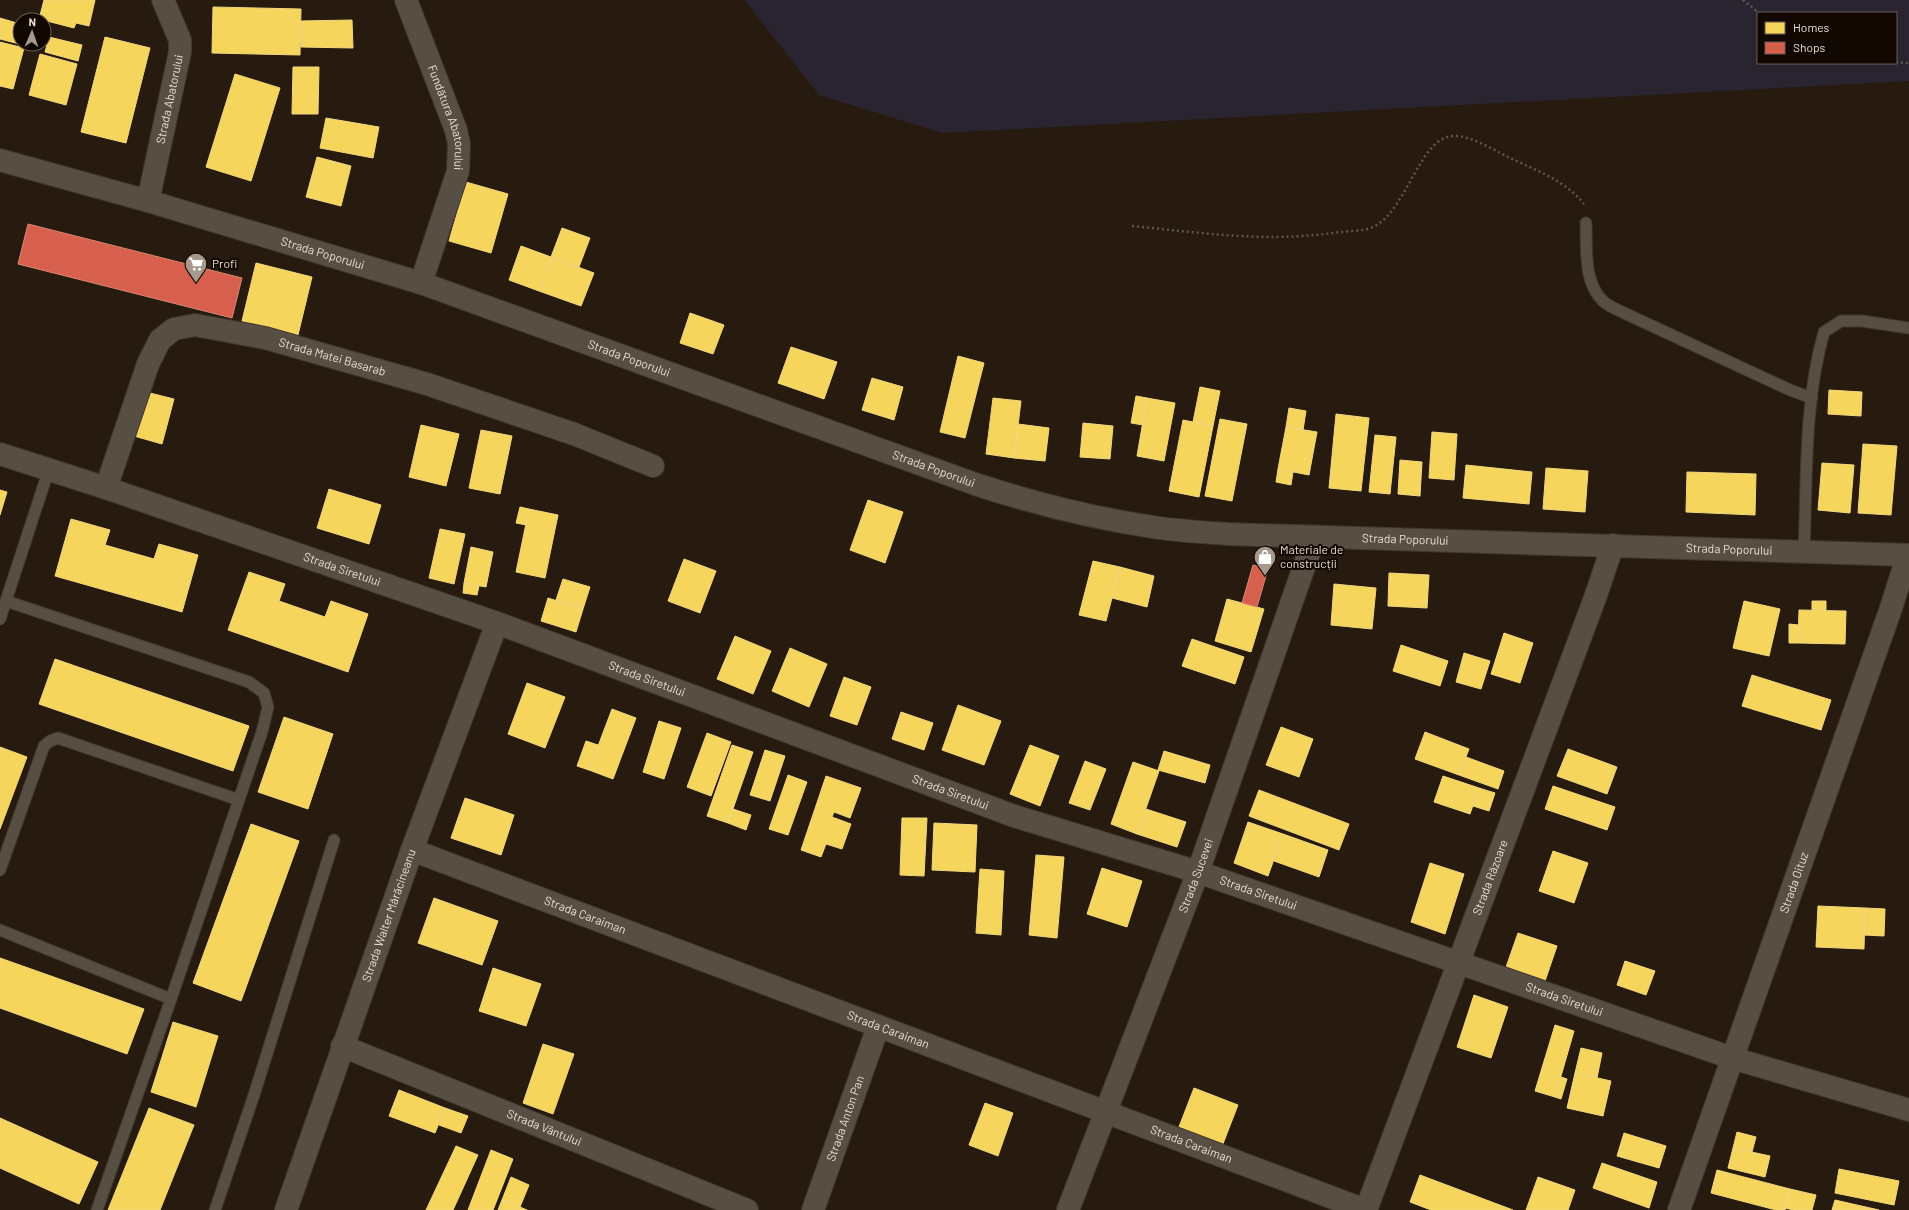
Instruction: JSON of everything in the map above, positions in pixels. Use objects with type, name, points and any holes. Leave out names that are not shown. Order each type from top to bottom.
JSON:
[{"type":"street","name":"Strada Abatorului","points":[[148,201],[180,52],[180,40],[163,0]]},
{"type":"street","name":"Fundătura Abatorului","points":[[406,0],[456,130],[459,144],[458,171],[421,283]]},
{"type":"street","name":"Strada Poporului","points":[[0,160],[148,201],[421,283],[975,484],[1025,500],[1095,518],[1155,528],[1227,534],[1314,538],[1613,545],[1908,555]]},
{"type":"street","name":"Strada Matei Basarab","points":[[106,488],[148,364],[160,340],[174,329],[195,325],[265,338],[427,384],[574,434],[653,466]]},
{"type":"street","name":"Strada Siretului","points":[[0,454],[106,488],[497,623],[1014,816],[1198,872],[1732,1058],[1909,1110]]},
{"type":"street","name":"Strada Sucevei","points":[[1068,1210],[1198,872],[1314,538]]},
{"type":"street","name":"Strada Răzoare","points":[[1366,1210],[1613,545]]},
{"type":"street","name":"Strada Oituz","points":[[1679,1210],[1890,612],[1908,555]]},
{"type":"street","name":"Strada Walter Mărăcineanu","points":[[286,1210],[342,1046],[412,850],[497,623]]},
{"type":"street","name":"Strada Caraiman","points":[[412,850],[1366,1210]]},
{"type":"street","name":"Strada Anton Pan","points":[[813,1210],[878,1027]]},
{"type":"street","name":"Strada Vântului","points":[[342,1046],[747,1210]]},
{"type":"lane","points":[[1586,223],[1588,263],[1592,286],[1604,302],[1622,312],[1812,398]]},
{"type":"lane","points":[[1804,551],[1810,415],[1818,350],[1824,332],[1841,321],[1862,321],[1909,328]]},
{"type":"lane","points":[[0,619],[49,469]]},
{"type":"lane","points":[[6,601],[249,682],[264,693],[268,707],[262,732],[171,999],[96,1210]]},
{"type":"lane","points":[[0,870],[44,746],[50,741],[58,738],[239,800]]},
{"type":"lane","points":[[215,1210],[254,1095],[334,840]]},
{"type":"lane","points":[[0,930],[171,999]]},
{"type":"path","points":[[1743,0],[1758,12]]},
{"type":"path","points":[[1897,62],[1909,63]]},
{"type":"path","points":[[1132,226],[1225,236],[1281,238],[1372,228],[1390,215],[1406,191],[1423,158],[1436,142],[1456,136],[1473,140],[1559,181],[1576,194],[1585,206],[1586,223]]},
{"type":"shaded area","points":[[744,0],[1909,0],[1909,81],[942,133],[819,95]]},
{"type":"building: Homes","points":[[44,0],[95,0],[89,26],[76,23],[74,28],[52,22],[52,12],[41,12]]},
{"type":"building: Homes","points":[[213,7],[301,9],[300,55],[212,53]]},
{"type":"building: Homes","points":[[0,18],[12,22],[12,42],[0,39]]},
{"type":"building: Homes","points":[[352,20],[353,48],[301,47],[301,21]]},
{"type":"building: Homes","points":[[105,37],[150,48],[126,143],[81,132]]},
{"type":"building: Homes","points":[[52,38],[82,45],[78,61],[45,52],[52,52]]},
{"type":"building: Homes","points":[[0,42],[12,45],[12,52],[23,52],[13,89],[0,86]]},
{"type":"building: Homes","points":[[40,54],[77,64],[66,105],[29,95]]},
{"type":"building: Homes","points":[[293,67],[319,67],[318,114],[292,114]]},
{"type":"building: Homes","points":[[235,74],[280,88],[251,181],[206,167]]},
{"type":"building: Homes","points":[[326,118],[379,127],[373,158],[320,148]]},
{"type":"building: Homes","points":[[317,157],[351,166],[341,206],[306,197]]},
{"type":"building: Homes","points":[[466,182],[508,194],[491,253],[449,241]]},
{"type":"building: Homes","points":[[562,228],[590,238],[579,267],[551,257]]},
{"type":"building: Homes","points":[[521,246],[551,257],[539,291],[509,280]]},
{"type":"building: Homes","points":[[551,257],[594,273],[581,306],[539,291]]},
{"type":"building: Homes","points":[[256,263],[312,277],[298,335],[242,321]]},
{"type":"building: Homes","points":[[690,313],[724,325],[713,354],[680,343]]},
{"type":"building: Homes","points":[[791,347],[837,362],[824,399],[778,383]]},
{"type":"building: Homes","points":[[958,356],[984,363],[965,438],[940,432]]},
{"type":"building: Homes","points":[[872,378],[903,387],[894,420],[862,410]]},
{"type":"building: Homes","points":[[1200,387],[1220,391],[1213,426],[1193,422]]},
{"type":"building: Homes","points":[[1829,390],[1862,392],[1861,416],[1828,414]]},
{"type":"building: Homes","points":[[146,392],[174,399],[162,444],[134,436]]},
{"type":"building: Homes","points":[[1136,396],[1147,398],[1143,425],[1131,423]]},
{"type":"building: Homes","points":[[993,398],[1021,401],[1014,458],[986,454]]},
{"type":"building: Homes","points":[[1147,398],[1175,403],[1164,461],[1137,456]]},
{"type":"building: Homes","points":[[1289,408],[1306,411],[1303,430],[1286,427]]},
{"type":"building: Homes","points":[[1336,414],[1369,418],[1361,491],[1329,488]]},
{"type":"building: Homes","points":[[1220,419],[1247,424],[1232,501],[1205,496]]},
{"type":"building: Homes","points":[[1183,420],[1213,426],[1199,497],[1169,491]]},
{"type":"building: Homes","points":[[1083,423],[1113,426],[1110,459],[1080,457]]},
{"type":"building: Homes","points":[[1018,424],[1049,428],[1045,461],[1014,458]]},
{"type":"building: Homes","points":[[421,425],[459,434],[446,486],[409,477]]},
{"type":"building: Homes","points":[[1286,427],[1317,432],[1309,475],[1278,469]]},
{"type":"building: Homes","points":[[481,430],[512,436],[500,494],[469,488]]},
{"type":"building: Homes","points":[[1432,432],[1457,434],[1454,480],[1429,478]]},
{"type":"building: Homes","points":[[1375,435],[1396,437],[1390,494],[1369,492]]},
{"type":"building: Homes","points":[[1863,444],[1897,446],[1891,515],[1858,513]]},
{"type":"building: Homes","points":[[1400,460],[1422,462],[1420,496],[1398,494]]},
{"type":"building: Homes","points":[[1822,463],[1854,465],[1850,513],[1818,510]]},
{"type":"building: Homes","points":[[1466,465],[1532,472],[1529,504],[1463,498]]},
{"type":"building: Homes","points":[[1546,468],[1588,471],[1585,512],[1543,509]]},
{"type":"building: Homes","points":[[1278,469],[1293,472],[1291,485],[1276,482]]},
{"type":"building: Homes","points":[[1687,472],[1756,474],[1755,515],[1686,512]]},
{"type":"building: Homes","points":[[329,489],[381,505],[369,544],[317,528]]},
{"type":"building: Homes","points":[[0,490],[7,492],[0,515]]},
{"type":"building: Homes","points":[[868,500],[903,512],[885,563],[850,550]]},
{"type":"building: Homes","points":[[520,507],[529,509],[526,525],[516,523]]},
{"type":"building: Homes","points":[[529,509],[558,515],[545,578],[516,572]]},
{"type":"building: Homes","points":[[71,519],[110,530],[105,545],[154,559],[159,544],[198,555],[182,612],[55,576]]},
{"type":"building: Homes","points":[[440,529],[465,534],[454,584],[429,578]]},
{"type":"building: Homes","points":[[471,547],[493,552],[486,587],[464,583]]},
{"type":"building: Homes","points":[[684,559],[716,571],[700,613],[668,601]]},
{"type":"building: Homes","points":[[1093,561],[1120,567],[1106,621],[1079,615]]},
{"type":"building: Homes","points":[[1120,567],[1154,576],[1147,607],[1112,598]]},
{"type":"building: Homes","points":[[249,572],[285,584],[279,601],[325,617],[331,601],[368,614],[348,672],[228,630]]},
{"type":"building: Homes","points":[[1389,573],[1429,575],[1427,608],[1388,606]]},
{"type":"building: Homes","points":[[563,579],[590,587],[583,609],[556,600]]},
{"type":"building: Homes","points":[[464,583],[479,586],[477,595],[463,593]]},
{"type":"building: Homes","points":[[1334,584],[1376,588],[1372,629],[1331,625]]},
{"type":"building: Homes","points":[[548,598],[583,609],[576,632],[541,621]]},
{"type":"building: Homes","points":[[1227,599],[1264,609],[1251,652],[1215,641]]},
{"type":"building: Homes","points":[[1744,601],[1780,609],[1769,656],[1733,648]]},
{"type":"building: Homes","points":[[1812,601],[1826,601],[1826,611],[1812,610]]},
{"type":"building: Homes","points":[[1799,610],[1846,611],[1845,644],[1798,643]]},
{"type":"building: Homes","points":[[1789,624],[1799,625],[1798,643],[1789,643]]},
{"type":"building: Homes","points":[[1504,633],[1533,643],[1520,683],[1491,674]]},
{"type":"building: Homes","points":[[735,636],[771,651],[753,694],[717,679]]},
{"type":"building: Homes","points":[[1192,639],[1244,657],[1235,684],[1182,666]]},
{"type":"building: Homes","points":[[1401,645],[1448,661],[1440,686],[1393,671]]},
{"type":"building: Homes","points":[[790,648],[827,664],[809,707],[772,691]]},
{"type":"building: Homes","points":[[1464,653],[1490,661],[1481,689],[1456,682]]},
{"type":"building: Homes","points":[[55,659],[249,726],[233,771],[39,704]]},
{"type":"building: Homes","points":[[1752,675],[1831,700],[1821,730],[1742,706]]},
{"type":"building: Homes","points":[[844,677],[871,687],[857,725],[830,716]]},
{"type":"building: Homes","points":[[527,683],[565,697],[545,748],[508,734]]},
{"type":"building: Homes","points":[[958,705],[1001,721],[984,765],[942,750]]},
{"type":"building: Homes","points":[[612,709],[636,718],[613,779],[589,770]]},
{"type":"building: Homes","points":[[901,712],[933,723],[924,750],[892,739]]},
{"type":"building: Homes","points":[[284,717],[333,734],[308,809],[258,792]]},
{"type":"building: Homes","points":[[659,721],[681,728],[664,779],[643,772]]},
{"type":"building: Homes","points":[[1281,727],[1313,739],[1299,777],[1266,765]]},
{"type":"building: Homes","points":[[1425,732],[1469,749],[1459,775],[1415,759]]},
{"type":"building: Homes","points":[[707,733],[731,742],[711,796],[687,787]]},
{"type":"building: Homes","points":[[586,741],[598,745],[589,770],[577,766]]},
{"type":"building: Homes","points":[[732,745],[753,752],[728,823],[707,816]]},
{"type":"building: Homes","points":[[1030,745],[1059,756],[1040,806],[1010,794]]},
{"type":"building: Homes","points":[[0,747],[27,757],[0,829]]},
{"type":"building: Homes","points":[[1568,749],[1617,767],[1607,794],[1557,776]]},
{"type":"building: Homes","points":[[765,750],[785,756],[770,801],[750,795]]},
{"type":"building: Homes","points":[[1164,751],[1210,765],[1205,783],[1158,770]]},
{"type":"building: Homes","points":[[1466,757],[1504,771],[1498,789],[1459,775]]},
{"type":"building: Homes","points":[[1085,761],[1106,769],[1090,810],[1069,803]]},
{"type":"building: Homes","points":[[1133,762],[1159,771],[1137,834],[1111,824]]},
{"type":"building: Homes","points":[[788,775],[807,782],[788,835],[769,829]]},
{"type":"building: Homes","points":[[826,776],[861,788],[850,818],[834,812],[832,817],[851,824],[842,849],[826,844],[821,857],[801,850]]},
{"type":"building: Homes","points":[[1443,776],[1479,788],[1470,814],[1434,802]]},
{"type":"building: Homes","points":[[1553,786],[1615,807],[1607,830],[1545,809]]},
{"type":"building: Homes","points":[[1479,788],[1495,793],[1489,811],[1473,806]]},
{"type":"building: Homes","points":[[1259,790],[1349,824],[1339,850],[1249,816]]},
{"type":"building: Homes","points":[[465,798],[514,815],[501,855],[451,838]]},
{"type":"building: Homes","points":[[733,809],[751,815],[746,830],[728,823]]},
{"type":"building: Homes","points":[[1146,809],[1186,822],[1177,847],[1137,834]]},
{"type":"building: Homes","points":[[902,818],[927,818],[924,876],[900,875]]},
{"type":"building: Homes","points":[[1248,822],[1283,834],[1268,876],[1234,863]]},
{"type":"building: Homes","points":[[934,823],[977,825],[975,872],[932,870]]},
{"type":"building: Homes","points":[[251,824],[299,841],[241,1001],[193,983]]},
{"type":"building: Homes","points":[[1283,834],[1328,850],[1319,877],[1274,861]]},
{"type":"building: Homes","points":[[1553,851],[1588,863],[1574,903],[1539,891]]},
{"type":"building: Homes","points":[[1036,855],[1064,857],[1057,938],[1029,935]]},
{"type":"building: Homes","points":[[1430,863],[1464,874],[1445,934],[1411,922]]},
{"type":"building: Homes","points":[[1102,868],[1142,881],[1127,927],[1087,914]]},
{"type":"building: Homes","points":[[980,869],[1004,871],[1001,935],[976,933]]},
{"type":"building: Homes","points":[[434,898],[498,921],[482,965],[418,943]]},
{"type":"building: Homes","points":[[1818,906],[1865,908],[1864,949],[1816,947]]},
{"type":"building: Homes","points":[[1865,908],[1885,909],[1884,936],[1864,935]]},
{"type":"building: Homes","points":[[1518,933],[1557,946],[1544,984],[1505,970]]},
{"type":"building: Homes","points":[[0,958],[144,1009],[127,1054],[0,1008]]},
{"type":"building: Homes","points":[[1625,961],[1655,971],[1646,995],[1617,985]]},
{"type":"building: Homes","points":[[493,968],[541,984],[526,1026],[479,1011]]},
{"type":"building: Homes","points":[[1474,995],[1508,1007],[1491,1058],[1457,1047]]},
{"type":"building: Homes","points":[[173,1022],[218,1036],[196,1107],[151,1092]]},
{"type":"building: Homes","points":[[1555,1025],[1574,1031],[1555,1097],[1535,1091]]},
{"type":"building: Homes","points":[[543,1044],[574,1054],[553,1114],[523,1103]]},
{"type":"building: Homes","points":[[1581,1048],[1602,1053],[1597,1078],[1575,1073]]},
{"type":"building: Homes","points":[[1575,1073],[1611,1081],[1603,1116],[1567,1108]]},
{"type":"building: Homes","points":[[1561,1077],[1567,1079],[1561,1099],[1555,1097]]},
{"type":"building: Homes","points":[[1194,1088],[1238,1105],[1221,1149],[1177,1132]]},
{"type":"building: Homes","points":[[399,1090],[445,1108],[435,1133],[389,1116]]},
{"type":"building: Homes","points":[[985,1103],[1013,1113],[998,1156],[969,1145]]},
{"type":"building: Homes","points":[[149,1108],[194,1125],[160,1210],[108,1210]]},
{"type":"building: Homes","points":[[445,1108],[468,1116],[461,1133],[439,1125]]},
{"type":"building: Homes","points":[[0,1118],[98,1162],[79,1204],[0,1168]]},
{"type":"building: Homes","points":[[1737,1132],[1756,1137],[1752,1152],[1733,1148]]},
{"type":"building: Homes","points":[[1624,1133],[1666,1146],[1659,1168],[1617,1156]]},
{"type":"building: Homes","points":[[456,1146],[478,1155],[453,1210],[426,1210]]},
{"type":"building: Homes","points":[[1733,1148],[1770,1156],[1765,1177],[1728,1168]]},
{"type":"building: Homes","points":[[491,1150],[513,1159],[493,1210],[468,1210]]},
{"type":"building: Homes","points":[[1602,1163],[1657,1182],[1649,1208],[1593,1188]]},
{"type":"building: Homes","points":[[1839,1169],[1899,1181],[1894,1205],[1835,1193]]},
{"type":"building: Homes","points":[[1717,1170],[1790,1189],[1785,1210],[1776,1210],[1711,1193]]},
{"type":"building: Homes","points":[[1420,1175],[1513,1210],[1431,1210],[1410,1202]]},
{"type":"building: Homes","points":[[511,1177],[529,1185],[520,1207],[502,1200]]},
{"type":"building: Homes","points":[[1538,1177],[1575,1190],[1568,1210],[1526,1210]]},
{"type":"building: Homes","points":[[1790,1189],[1816,1195],[1812,1210],[1793,1210],[1785,1208]]},
{"type":"building: Homes","points":[[502,1200],[520,1207],[527,1210],[498,1210]]},
{"type":"building: Homes","points":[[1835,1200],[1879,1210],[1832,1210]]},
{"type":"building: Shops","points":[[28,224],[242,278],[232,318],[18,264]]},
{"type":"building: Shops","points":[[1253,565],[1268,569],[1257,607],[1242,603]]},
{"type":"place","name":"Profi","points":[[196,284]]},
{"type":"place","name":"Materiale de construcții","points":[[1265,576]]}]
